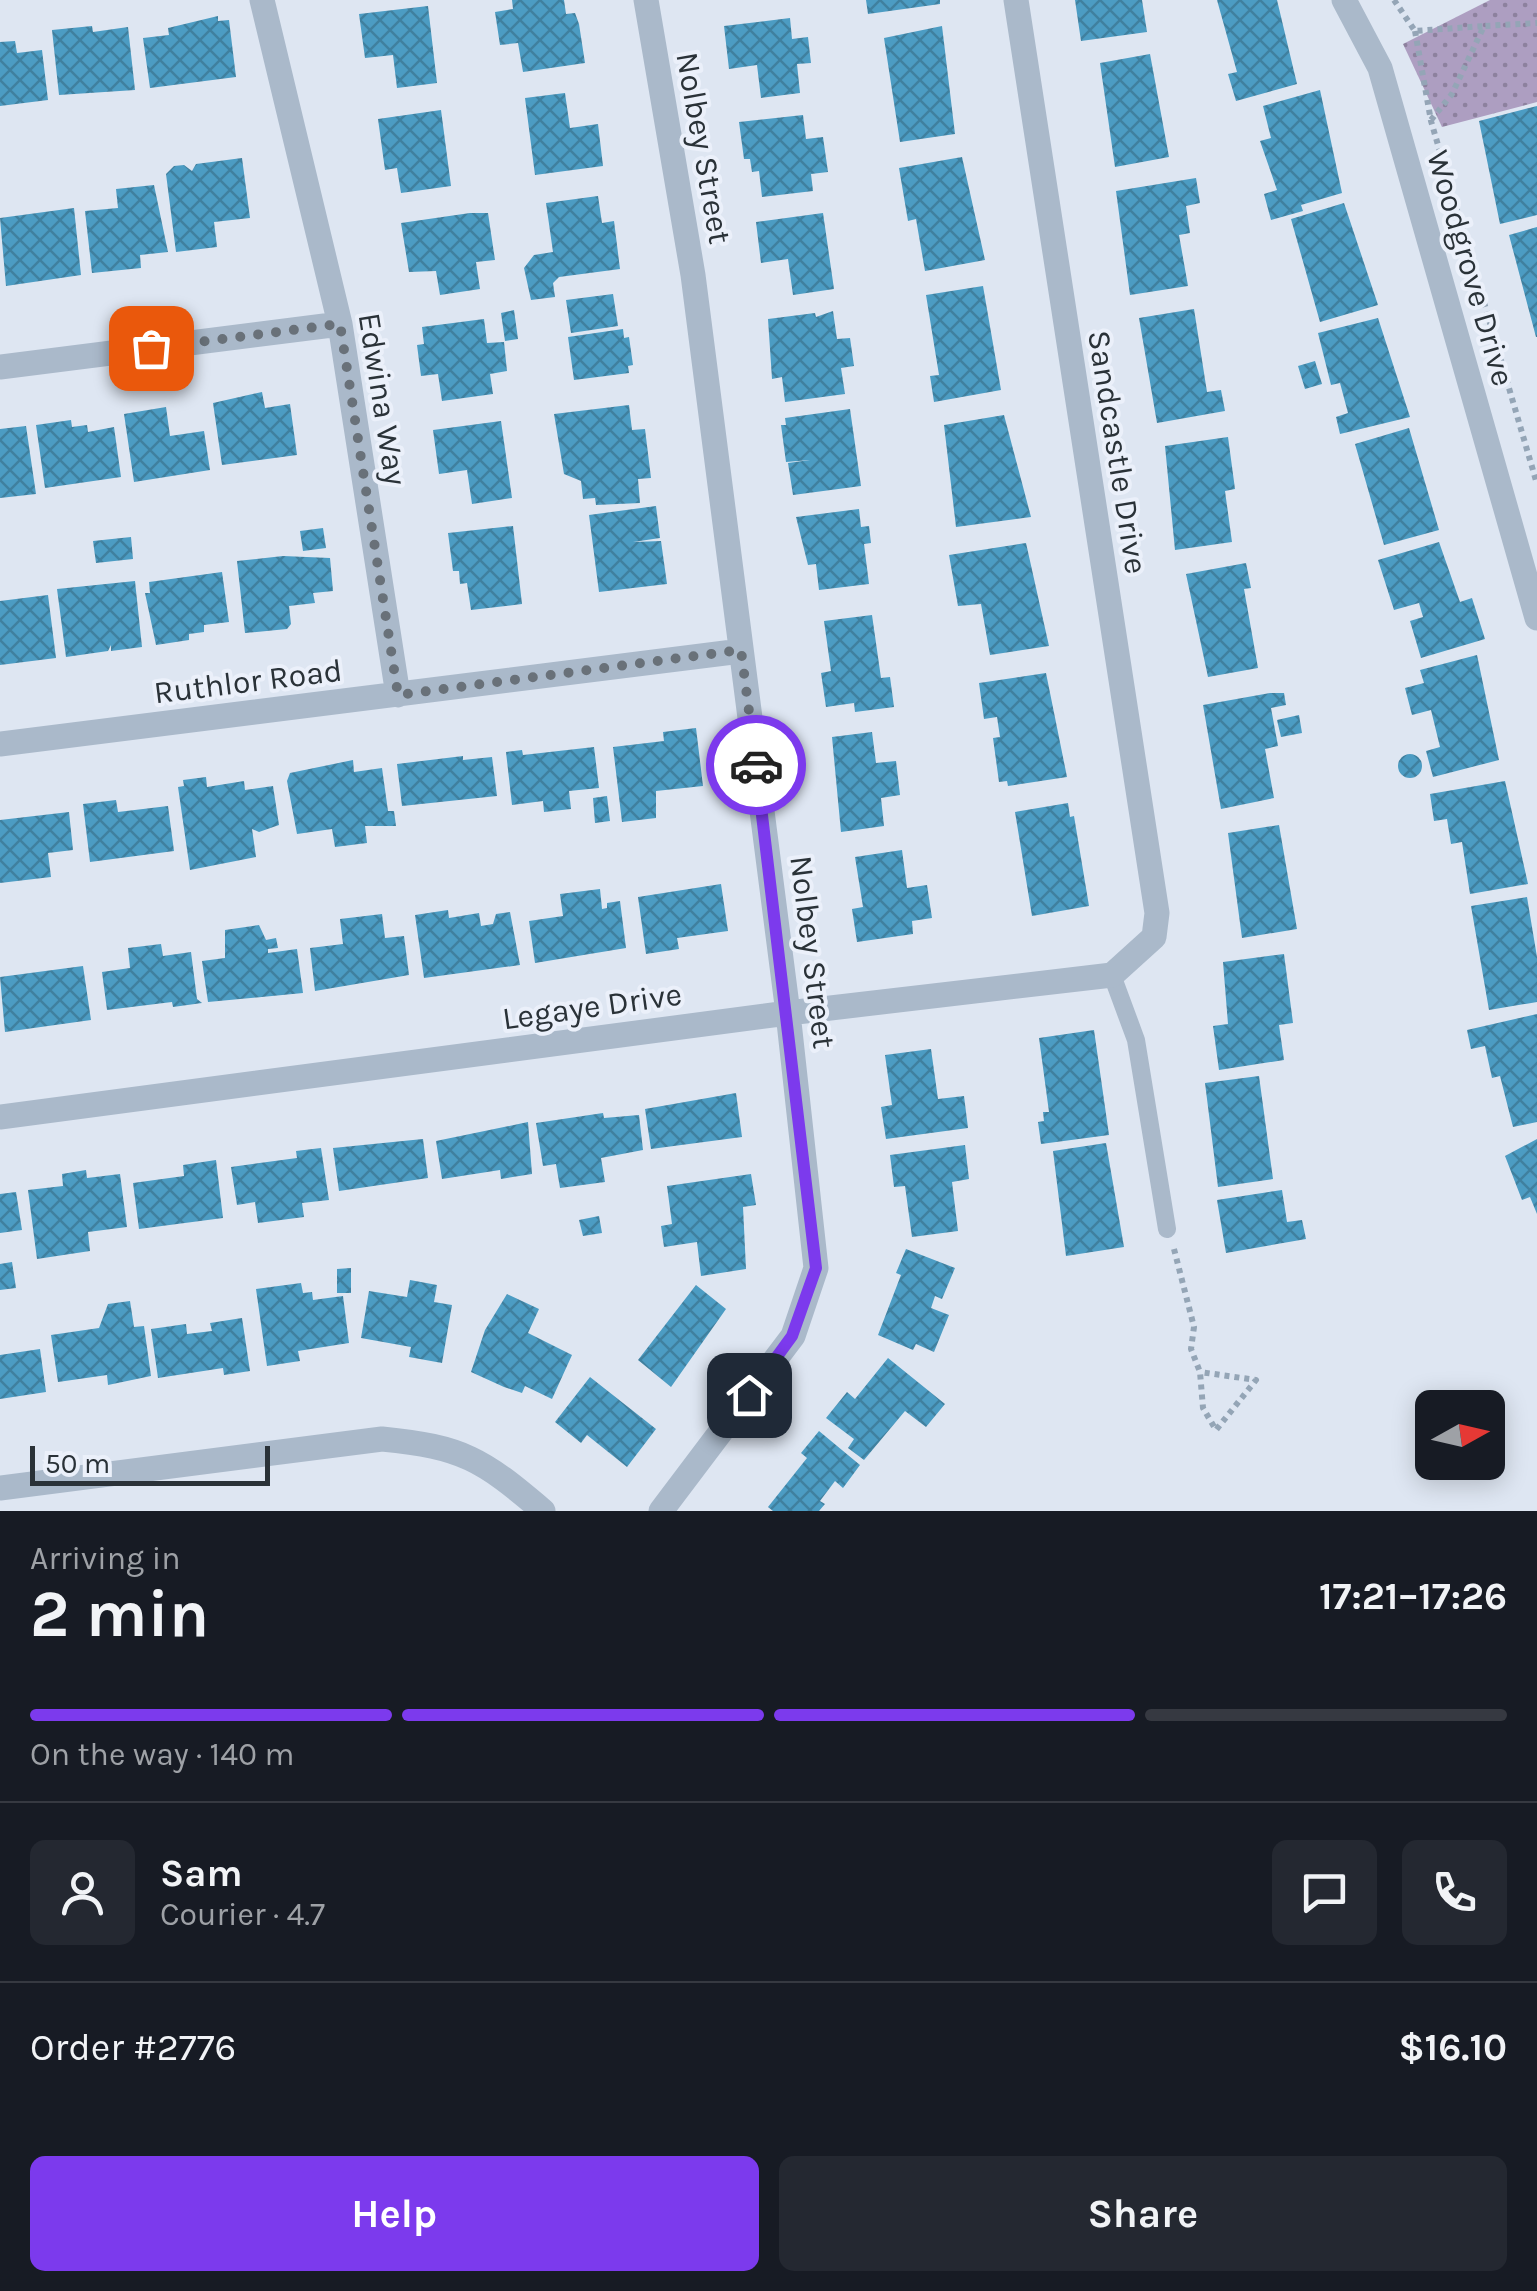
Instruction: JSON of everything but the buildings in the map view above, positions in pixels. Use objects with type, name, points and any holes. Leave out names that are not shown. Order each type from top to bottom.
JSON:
[{"type":"street","name":"Edwina Way","points":[[262,0],[340,324],[398,695]]},
{"type":"street","name":"Nolbey Street","points":[[646,0],[693,275],[788,1013],[816,1268],[792,1336],[661,1511]]},
{"type":"street","name":"Sandcastle Drive","points":[[1016,0],[1157,913],[1154,937],[1112,975]]},
{"type":"street","name":"Woodgrove Drive","points":[[1344,0],[1380,68],[1537,618]]},
{"type":"street","points":[[0,367],[340,324]]},
{"type":"street","name":"Ruthlor Road","points":[[0,744],[741,650]]},
{"type":"street","name":"Legaye Drive","points":[[0,1118],[788,1013],[1112,975]]},
{"type":"street","points":[[0,1488],[382,1439],[438,1444],[485,1462],[543,1511]]},
{"type":"lane","points":[[1112,975],[1136,1040],[1167,1229]]},
{"type":"path","points":[[1394,0],[1415,31],[1430,121],[1537,484]]},
{"type":"path","points":[[1415,31],[1537,23]]},
{"type":"path","points":[[1430,121],[1452,94],[1484,26]]},
{"type":"path","points":[[1167,1229],[1183,1274],[1194,1326],[1190,1349],[1200,1372],[1203,1408],[1216,1430],[1256,1380],[1200,1372]]},
{"type":"shaded area","points":[[1490,0],[1537,0],[1537,102],[1442,127],[1403,44]]},
{"type":"way so far","points":[[151,348],[340,324],[398,695],[741,650],[756,765]]},
{"type":"route","points":[[749,1395],[792,1336],[816,1268],[756,765]]}]
